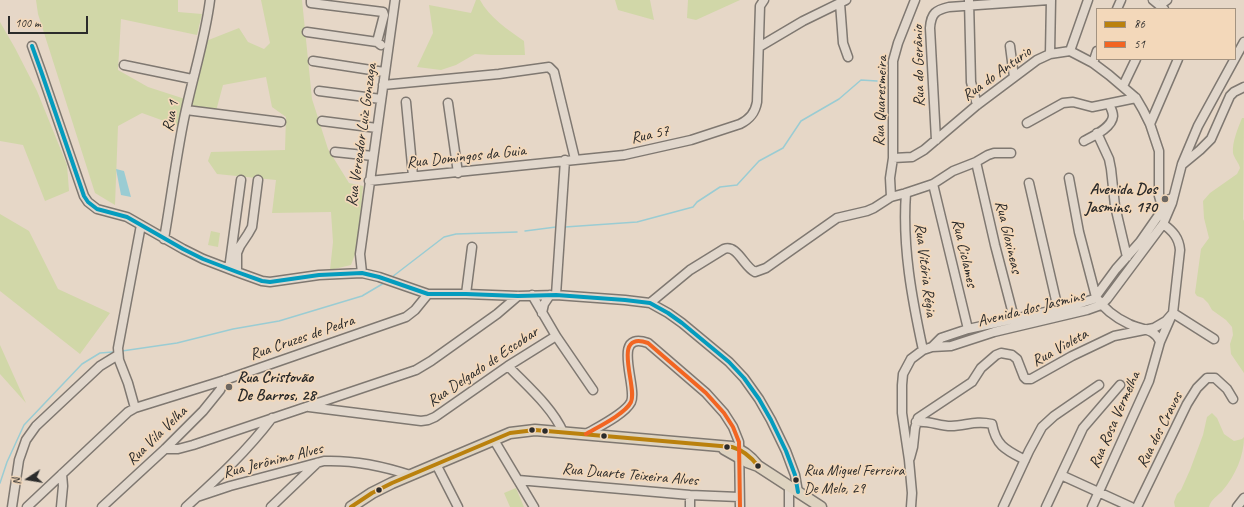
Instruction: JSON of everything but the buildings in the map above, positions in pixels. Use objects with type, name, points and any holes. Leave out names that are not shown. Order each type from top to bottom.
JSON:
[{"type":"main road","points":[[351,507],[372,493],[410,475],[510,433],[524,431],[563,432],[720,447],[750,457],[758,466],[821,507]]},
{"type":"street","name":"Rua 1","points":[[164,239],[186,110],[192,79],[206,27],[210,0]]},
{"type":"street","points":[[311,0],[311,3],[383,12],[384,15],[377,42]]},
{"type":"street","name":"Rua Vereador Luiz Gonzaga","points":[[362,273],[360,254],[395,0]]},
{"type":"street","name":"Rua Quaresmeira","points":[[891,197],[890,178],[893,158],[893,61],[900,36],[915,0]]},
{"type":"street","points":[[1050,0],[1050,54]]},
{"type":"street","name":"Rua do Gerânio","points":[[936,140],[930,22],[932,17],[939,10],[949,6],[969,2],[1050,0]]},
{"type":"street","points":[[1088,0],[1070,51],[1093,63],[1136,98],[1150,124],[1159,151],[1159,196],[1166,212]]},
{"type":"street","points":[[1153,0],[1164,5]]},
{"type":"street","points":[[759,47],[803,21],[843,1],[843,43],[848,57]]},
{"type":"street","name":"Rua 57","points":[[565,160],[624,155],[691,140],[722,131],[746,121],[756,110],[762,2]]},
{"type":"street","points":[[969,2],[971,82],[977,105]]},
{"type":"street","points":[[308,32],[377,42],[388,50]]},
{"type":"street","name":"Avenida dos Jasmins","points":[[1236,57],[1244,42]]},
{"type":"street","points":[[32,46],[67,144],[78,180],[88,202],[97,209],[127,217],[164,239],[203,258],[262,281],[270,282],[319,275],[362,273],[379,277],[428,294],[518,296],[553,295],[625,300],[650,304],[668,313],[682,323],[729,362],[744,378],[759,399],[783,445],[795,475],[798,492]]},
{"type":"street","points":[[1010,46],[1014,77]]},
{"type":"street","name":"Rua do Anturio","points":[[893,158],[912,157],[924,150],[977,105],[1032,63],[1050,54],[1070,51]]},
{"type":"street","points":[[1093,63],[1096,54]]},
{"type":"street","points":[[1123,86],[1136,60]]},
{"type":"street","points":[[1150,124],[1178,60]]},
{"type":"street","name":"Avenida dos Jasmins","points":[[911,507],[909,460],[902,413],[902,385],[903,374],[911,359],[923,350],[932,347],[951,346],[978,336],[1087,310],[1101,305],[1124,278],[1163,224],[1182,164],[1198,126],[1234,60]]},
{"type":"street","points":[[313,61],[384,72]]},
{"type":"street","points":[[124,65],[192,79]]},
{"type":"street","points":[[383,85],[499,74],[549,67],[554,72],[575,159]]},
{"type":"street","points":[[1182,164],[1211,139],[1230,96],[1234,92],[1244,87]]},
{"type":"street","points":[[319,91],[381,99]]},
{"type":"street","points":[[1027,123],[1063,103],[1073,102],[1092,107],[1136,98]]},
{"type":"street","points":[[406,102],[413,176]]},
{"type":"street","points":[[448,103],[458,173]]},
{"type":"street","points":[[1084,141],[1107,127],[1112,122],[1113,114],[1109,104]]},
{"type":"street","points":[[186,110],[281,122]]},
{"type":"street","points":[[322,120],[377,128]]},
{"type":"street","points":[[1097,133],[1109,159],[1114,182],[1115,206],[1127,257]]},
{"type":"street","points":[[335,152],[373,156]]},
{"type":"street","points":[[650,304],[690,270],[724,249],[732,249],[750,269],[757,272],[837,218],[867,211],[891,197],[933,184],[953,171],[994,153],[1011,154]]},
{"type":"street","points":[[542,313],[544,304],[553,295],[565,160]]},
{"type":"street","name":"Rua Domingos da Guia","points":[[369,181],[458,173],[565,160]]},
{"type":"street","name":"Rua Gloxineas","points":[[976,162],[994,245],[1014,318]]},
{"type":"street","points":[[1069,178],[1079,232],[1096,297],[1101,305],[1123,321],[1146,329],[1156,335],[1160,342]]},
{"type":"street","points":[[229,269],[241,180]]},
{"type":"street","points":[[237,272],[240,246],[252,227],[258,180]]},
{"type":"street","points":[[1028,183],[1058,309]]},
{"type":"street","name":"Rua Ciclames","points":[[933,184],[968,329]]},
{"type":"street","name":"Rua Vitória Régia","points":[[906,193],[904,224],[910,278],[923,350]]},
{"type":"street","name":"Avenida dos Jasmins","points":[[932,347],[942,338],[968,329],[1087,302],[1096,297],[1116,269],[1166,212]]},
{"type":"street","points":[[1163,224],[1174,233],[1180,246],[1180,260],[1172,314],[1214,339]]},
{"type":"street","points":[[135,408],[118,355],[118,341],[141,225]]},
{"type":"street","points":[[466,294],[472,248]]},
{"type":"street","name":"Rua Cruzes de Pedra","points":[[27,507],[128,412],[135,408],[225,380],[406,317],[415,310],[428,294]]},
{"type":"street","points":[[165,450],[178,449],[193,445],[416,370],[431,362],[485,323],[518,296]]},
{"type":"street","points":[[532,296],[556,336],[593,390]]},
{"type":"street","name":"Rua Violeta","points":[[916,422],[923,414],[972,382],[981,368],[999,354],[1009,353],[1015,357],[1024,377],[1028,380],[1035,378],[1072,356],[1114,336],[1160,325],[1172,314]]},
{"type":"street","name":"Rua Rosa Vermelha","points":[[1092,507],[1150,381],[1160,342],[1172,314]]},
{"type":"street","name":"Rua Delgado de Escobar","points":[[306,406],[428,420],[435,417],[508,366],[556,336]]},
{"type":"street","points":[[586,434],[620,413],[630,403],[632,389],[626,355],[630,345],[634,342],[644,341],[655,348],[706,393],[733,426],[737,436],[739,453],[740,507]]},
{"type":"street","points":[[12,507],[20,455],[29,436],[36,426],[100,366],[118,355]]},
{"type":"street","points":[[508,366],[551,412],[559,423],[563,432]]},
{"type":"street","name":"Rua dos Cravos","points":[[1138,507],[1187,404],[1197,388],[1207,378],[1215,378],[1227,389],[1233,399]]},
{"type":"street","name":"Rua Vila Velha","points":[[102,507],[165,450],[213,400],[225,380]]},
{"type":"street","points":[[1003,507],[1038,434],[1048,421],[1099,385]]},
{"type":"street","points":[[1046,507],[1084,428],[1120,385]]},
{"type":"street","points":[[196,497],[239,456],[259,435],[272,418]]},
{"type":"street","points":[[909,460],[916,422],[926,421],[952,426],[979,422],[992,424],[996,439],[1003,448],[1025,460]]},
{"type":"street","points":[[494,440],[534,507]]},
{"type":"street","name":"Rua Jerônimo Alves","points":[[186,507],[196,497],[317,462],[335,461],[382,467],[410,475]]},
{"type":"street","points":[[271,507],[317,462]]},
{"type":"street","points":[[436,464],[458,507]]},
{"type":"street","points":[[392,483],[396,470]]},
{"type":"street","points":[[61,507],[63,486],[62,474]]},
{"type":"street","points":[[1061,475],[1131,507]]},
{"type":"street","name":"Rua Duarte Teixeira Alves","points":[[518,480],[690,495],[739,497]]},
{"type":"street","points":[[789,487],[789,507]]},
{"type":"street","points":[[690,495],[690,507]]},
{"type":"street","points":[[113,507],[114,497]]},
{"type":"street","points":[[1237,507],[1244,498]]},
{"type":"green space","points":[[36,0],[178,0],[178,12],[202,14],[197,35],[121,19],[118,70],[148,87],[185,99],[178,126],[142,113],[118,126],[115,205],[95,193],[38,14]]},
{"type":"green space","points":[[261,0],[302,0],[312,99],[328,149],[349,183],[363,186],[358,246],[351,265],[330,270],[333,242],[331,212],[272,213],[276,180],[217,174],[208,161],[211,152],[285,150],[286,117],[272,107],[266,77],[223,85],[216,111],[190,107],[206,41],[239,28],[248,42],[264,49],[270,43]]},
{"type":"green space","points":[[476,0],[480,0],[494,18],[505,28],[524,41],[525,55],[475,54],[456,65],[441,70],[417,67],[433,33],[429,5],[471,13]]},
{"type":"green space","points":[[615,0],[650,0],[654,20],[618,10]]},
{"type":"green space","points":[[688,0],[740,0],[696,20],[687,18]]},
{"type":"green space","points":[[0,22],[37,91],[67,165],[69,191],[45,201],[23,145],[0,141]]},
{"type":"green space","points":[[1242,118],[1244,118],[1244,373],[1231,354],[1230,344],[1233,335],[1232,327],[1226,320],[1212,310],[1203,298],[1197,296],[1195,293],[1201,249],[1209,238],[1204,218],[1203,201],[1210,193],[1237,174],[1240,168],[1233,153],[1233,144]]},
{"type":"green space","points":[[0,214],[29,231],[58,289],[110,313],[80,354],[0,291]]},
{"type":"green space","points":[[211,231],[220,233],[218,247],[208,245]]},
{"type":"green space","points":[[0,345],[26,403],[0,374]]},
{"type":"green space","points":[[1212,413],[1217,418],[1224,434],[1234,441],[1244,437],[1241,458],[1235,472],[1209,507],[1175,507],[1174,502],[1190,470],[1203,435],[1207,417]]},
{"type":"green space","points":[[516,488],[524,507],[510,507],[504,493]]},
{"type":"water","points":[[116,169],[124,171],[131,197],[121,195]]},
{"type":"waterway","points":[[565,227],[637,222],[693,207],[697,202],[720,187],[737,185],[759,161],[783,148],[801,121],[839,99],[861,80],[877,81]]},
{"type":"waterway","points":[[525,231],[556,227]]},
{"type":"waterway","points":[[392,277],[444,237],[456,234],[517,232]]},
{"type":"waterway","points":[[122,351],[177,343],[233,329],[279,321],[362,296],[384,283]]},
{"type":"waterway","points":[[0,483],[7,462],[24,425],[82,364],[100,353],[113,352]]},
{"type":"transit line","points":[[32,46],[84,196],[88,202],[97,209],[127,217],[203,259],[262,281],[270,282],[319,275],[362,273],[379,277],[428,294],[518,296],[556,295],[650,303],[682,323],[729,362],[744,378],[759,399],[786,451],[795,475],[798,492]]},
{"type":"transit line","name":"51","points":[[586,434],[617,416],[628,407],[631,402],[632,395],[628,362],[630,345],[637,341],[648,343],[706,393],[724,413],[733,427],[739,442],[740,507]]},
{"type":"transit line","name":"86","points":[[351,507],[372,493],[392,483],[510,433],[535,430],[732,447],[746,454],[758,466]]},
{"type":"place","name":"Avenida Dos Jasmins, 170","points":[[1165,199]]},
{"type":"place","name":"Rua Cristovão De Barros, 28","points":[[229,387]]},
{"type":"place","name":"Rua Miguel Ferreira De Melo, 29","points":[[796,480]]}]
